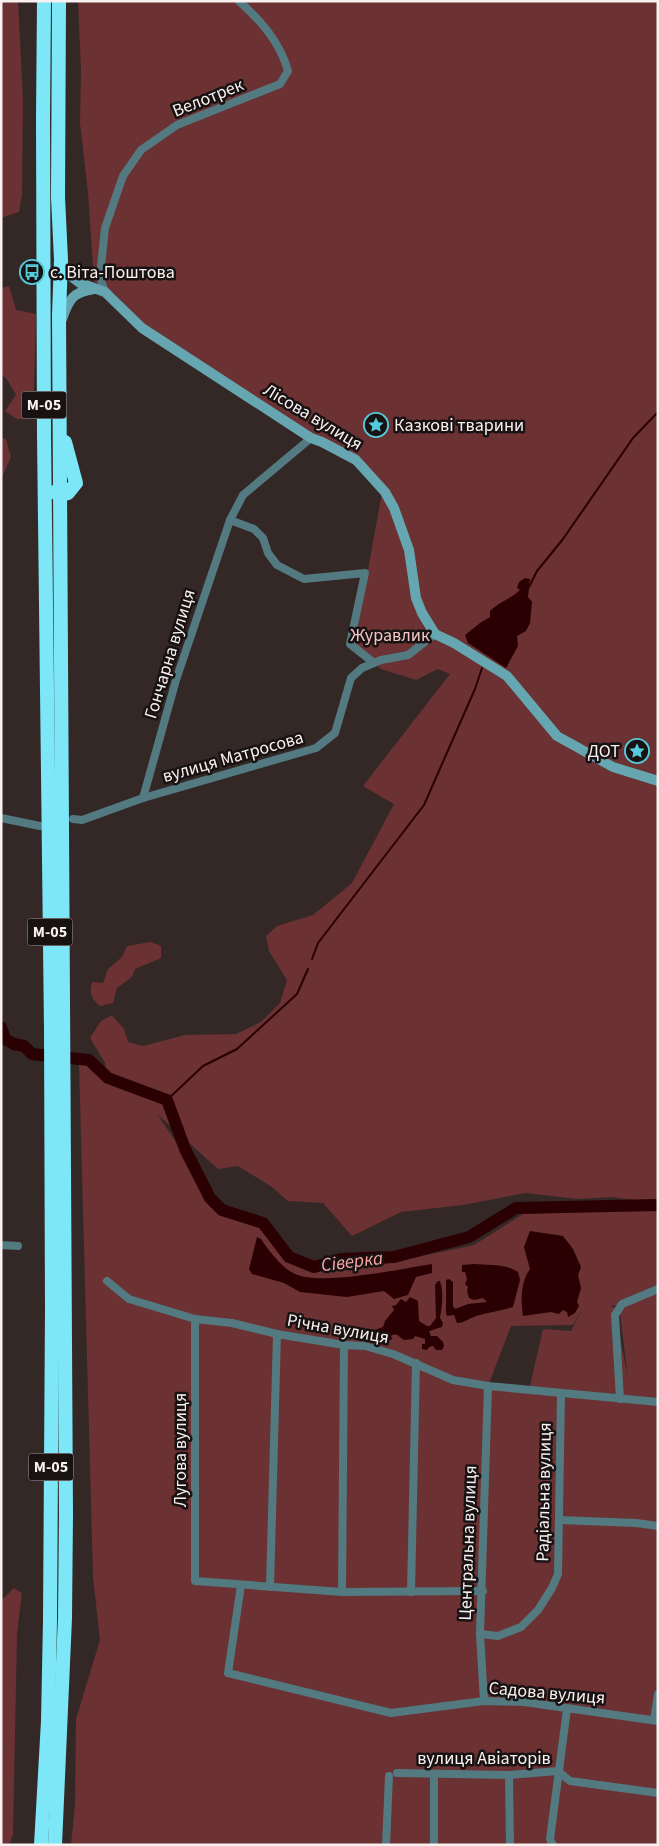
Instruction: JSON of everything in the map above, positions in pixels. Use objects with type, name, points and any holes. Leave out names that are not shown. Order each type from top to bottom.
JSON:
[{"type":"highway","name":"М-05","points":[[44,1],[42,118],[44,435],[55,808]]},
{"type":"highway","name":"М-05","points":[[55,1845],[62,1720],[65,1608],[58,1028],[51,832],[55,808],[61,495],[68,493],[76,483],[60,424],[59,1]]},
{"type":"highway","points":[[44,435],[49,482],[52,490],[56,494],[61,495]]},
{"type":"highway","name":"М-05","points":[[41,1845],[48,1720],[58,1089]]},
{"type":"street","name":"Велотрек","points":[[100,290],[105,228],[123,176],[141,150],[177,125],[280,84],[288,70],[284,55],[272,37],[256,17],[239,1]]},
{"type":"street","name":"Лісова вулиця","points":[[61,260],[68,274],[80,283],[100,290],[142,328],[311,438],[356,460],[385,492],[394,508],[409,550],[416,598],[422,613],[435,634]]},
{"type":"street","points":[[59,327],[67,305],[73,297],[81,291],[100,290]]},
{"type":"street","name":"Гончарна вулиця","points":[[144,798],[176,680],[230,520],[243,495],[311,438]]},
{"type":"street","points":[[230,520],[254,529],[263,538],[268,553],[278,565],[304,579],[365,573],[350,644],[374,663]]},
{"type":"street","points":[[435,634],[454,643],[507,676],[557,736],[613,767],[658,781]]},
{"type":"street","name":"вулиця Матросова","points":[[73,819],[82,820],[144,798],[316,748],[335,733],[351,678],[362,668],[374,663],[408,655],[435,634]]},
{"type":"street","points":[[1,818],[51,832]]},
{"type":"street","points":[[1,1245],[18,1246]]},
{"type":"street","name":"Річна вулиця","points":[[106,1281],[129,1299],[195,1318],[232,1323],[277,1334],[344,1345],[365,1346],[393,1354],[453,1380],[561,1394],[658,1402]]},
{"type":"street","points":[[620,1399],[615,1314],[622,1304],[658,1289]]},
{"type":"street","name":"Лугова вулиця","points":[[195,1318],[195,1581],[241,1584]]},
{"type":"street","points":[[270,1587],[277,1334]]},
{"type":"street","points":[[342,1592],[344,1345]]},
{"type":"street","points":[[411,1592],[416,1363]]},
{"type":"street","name":"Центральна вулиця","points":[[484,1701],[480,1634],[483,1591],[488,1386]]},
{"type":"street","name":"Радіальна вулиця","points":[[480,1634],[498,1636],[521,1627],[538,1610],[552,1588],[558,1574],[561,1394]]},
{"type":"street","points":[[559,1520],[636,1523],[658,1526]]},
{"type":"street","points":[[241,1584],[342,1592],[483,1591]]},
{"type":"street","name":"Садова вулиця","points":[[241,1584],[228,1672],[392,1713],[484,1701],[524,1702],[656,1721]]},
{"type":"street","points":[[656,1721],[658,1694]]},
{"type":"street","points":[[553,1845],[550,1839],[567,1709]]},
{"type":"street","name":"вулиця Авіаторів","points":[[386,1845],[393,1774],[509,1775],[558,1771],[570,1781],[658,1794]]},
{"type":"street","points":[[434,1774],[434,1845]]},
{"type":"street","points":[[509,1775],[510,1845]]},
{"type":"green space","points":[[1,1],[18,1],[23,101],[22,195],[19,212],[1,218]]},
{"type":"green space","name":"Журавлик","points":[[78,1],[658,1],[658,1203],[611,1197],[578,1199],[525,1193],[463,1205],[401,1212],[352,1236],[323,1203],[288,1201],[272,1187],[238,1166],[218,1169],[157,1114],[176,1142],[203,1195],[219,1212],[259,1227],[287,1261],[312,1273],[352,1262],[385,1264],[474,1245],[523,1214],[658,1209],[658,1845],[71,1845],[75,1804],[76,1719],[100,1640],[93,1577],[79,1064],[89,1060],[107,1075],[105,1063],[90,1038],[101,1021],[112,1015],[124,1029],[128,1042],[143,1046],[185,1035],[236,1034],[261,1022],[280,1003],[287,980],[269,951],[266,936],[277,926],[313,915],[352,883],[394,804],[363,786],[450,674],[438,669],[416,680],[381,669],[354,646],[382,493],[375,477],[145,325],[114,293],[94,282],[88,193],[80,123],[81,70]],"holes":[[[619,1305],[628,1378],[614,1307],[609,1306]],[[583,1308],[571,1331],[543,1329],[529,1390],[488,1386],[511,1326],[573,1325]]]},
{"type":"green space","points":[[9,286],[16,310],[36,314],[33,419],[17,419],[5,411],[16,395],[1,373],[1,288]]},
{"type":"green space","points":[[1,438],[6,439],[11,457],[1,480]]},
{"type":"green space","points":[[151,942],[161,946],[161,958],[135,969],[132,977],[117,988],[113,1003],[100,1006],[92,996],[92,982],[103,983],[108,969],[122,957],[127,946]]},
{"type":"green space","points":[[14,1588],[22,1593],[17,1633],[13,1835],[9,1845],[1,1845],[1,1601]]},
{"type":"shaded area","points":[[525,578],[530,579],[528,597],[532,602],[530,623],[526,631],[517,636],[518,646],[506,668],[468,643],[465,635],[490,617],[490,611],[520,590],[517,588],[519,582]]},
{"type":"shaded area","points":[[530,1231],[563,1236],[573,1249],[581,1267],[578,1275],[581,1288],[577,1302],[579,1306],[575,1313],[568,1317],[567,1312],[563,1310],[559,1314],[551,1312],[523,1316],[523,1286],[530,1269],[524,1247]]},
{"type":"shaded area","points":[[257,1237],[261,1239],[272,1254],[290,1272],[307,1277],[342,1277],[382,1273],[432,1264],[432,1273],[416,1277],[408,1295],[394,1299],[384,1291],[347,1297],[300,1292],[284,1283],[252,1274],[249,1269]]},
{"type":"shaded area","points":[[462,1265],[503,1266],[518,1272],[520,1280],[513,1307],[457,1323],[454,1315],[447,1316],[446,1313],[446,1280],[449,1279],[453,1282],[453,1306],[455,1309],[468,1304],[487,1302],[483,1298],[474,1300],[469,1298],[468,1287],[465,1284],[467,1279],[465,1272],[462,1272]]},
{"type":"shaded area","points":[[440,1281],[442,1290],[440,1318],[443,1323],[442,1327],[429,1331],[431,1336],[437,1336],[443,1342],[442,1350],[436,1350],[433,1346],[427,1350],[422,1349],[425,1339],[415,1336],[413,1339],[404,1340],[395,1335],[391,1336],[392,1339],[390,1340],[377,1335],[373,1337],[369,1332],[383,1327],[385,1321],[394,1310],[392,1306],[396,1305],[401,1299],[406,1302],[410,1297],[418,1301],[419,1321],[430,1326],[436,1318],[435,1285]]},
{"type":"waterway","points":[[529,587],[537,571],[563,539],[633,438],[658,412]]},
{"type":"waterway","points":[[312,959],[318,943],[424,805],[475,689],[482,668]]},
{"type":"waterway","points":[[167,1100],[203,1066],[237,1049],[297,994],[308,969]]},
{"type":"waterway","name":"Сіверка","points":[[1,1027],[5,1039],[14,1044],[24,1046],[32,1054],[89,1060],[108,1078],[167,1100],[185,1149],[210,1198],[222,1210],[263,1223],[289,1257],[314,1267],[341,1259],[394,1257],[469,1237],[516,1208],[658,1205]]},
{"type":"place","name":"с. Віта-Поштова","points":[[32,272]]},
{"type":"place","name":"Казкові тварини","points":[[376,425]]},
{"type":"place","name":"ДОТ","points":[[637,751]]}]
